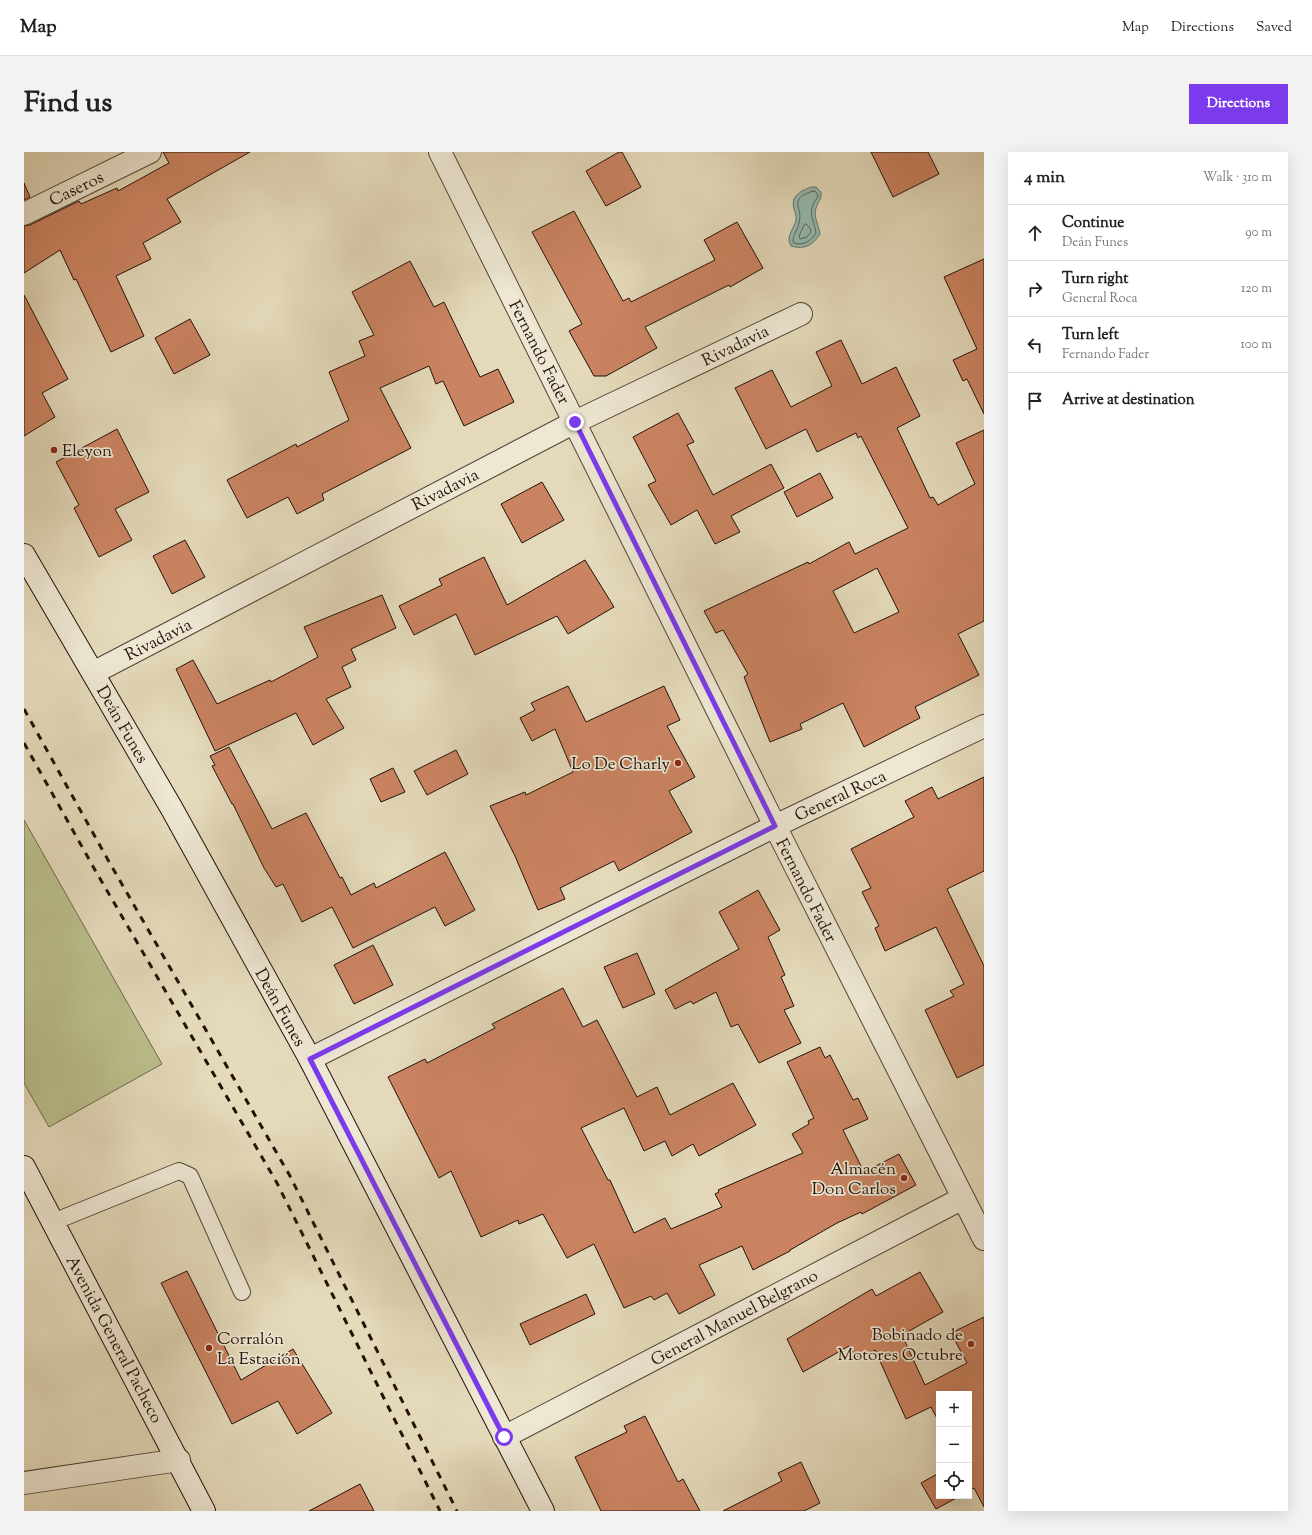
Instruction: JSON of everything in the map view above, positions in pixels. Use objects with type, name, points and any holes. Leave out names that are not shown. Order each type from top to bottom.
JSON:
[{"type":"street","name":"Caseros","points":[[24,214],[150,152]]},
{"type":"street","name":"Fernando Fader","points":[[440,152],[775,826],[963,1198],[982,1230]]},
{"type":"street","name":"Rivadavia","points":[[93,672],[575,422],[801,314]]},
{"type":"street","name":"Deán Funes","points":[[24,555],[172,809],[310,1059],[542,1511]]},
{"type":"street","name":"General Roca","points":[[310,1059],[775,826],[984,726]]},
{"type":"street","name":"Avenida General Pacheco","points":[[24,1167],[204,1511]]},
{"type":"street","name":"General Manuel Belgrano","points":[[504,1437],[963,1198]]},
{"type":"street","points":[[24,1483],[178,1460]]},
{"type":"lane","points":[[53,1222],[179,1171],[190,1176],[242,1292]]},
{"type":"green space","points":[[24,820],[162,1064],[49,1127],[24,1083]]},
{"type":"water","points":[[816,187],[821,192],[815,211],[820,234],[808,246],[791,246],[789,236],[796,220],[793,205],[794,199],[802,191]]},
{"type":"building","points":[[163,152],[250,152],[167,199],[181,222],[143,243],[151,259],[116,276],[144,336],[111,352],[76,279],[74,280],[60,250],[24,273],[24,226],[30,225],[79,201],[81,204],[117,188],[118,191],[169,163]]},
{"type":"building","points":[[619,152],[622,152],[641,187],[606,206],[586,171]]},
{"type":"building","points":[[871,152],[928,152],[939,174],[893,197]]},
{"type":"building","points":[[24,183],[30,197],[24,200]]},
{"type":"building","points":[[574,211],[623,301],[629,298],[631,302],[715,260],[704,240],[737,222],[763,268],[730,287],[729,285],[645,327],[657,348],[606,376],[594,376],[569,331],[582,324],[532,232]]},
{"type":"building","points":[[984,259],[984,414],[967,379],[963,381],[953,360],[977,349],[944,277]]},
{"type":"building","points":[[410,261],[434,307],[444,302],[480,377],[498,369],[514,402],[464,426],[443,381],[436,384],[429,366],[380,388],[411,448],[322,494],[324,500],[297,514],[288,497],[247,518],[227,480],[296,444],[297,447],[349,420],[329,372],[365,356],[359,341],[374,335],[352,292]]},
{"type":"building","points":[[24,295],[68,379],[42,393],[55,417],[24,436]]},
{"type":"building","points":[[190,319],[210,355],[174,374],[155,338]]},
{"type":"building","points":[[841,340],[862,384],[896,367],[920,416],[897,428],[930,498],[933,497],[938,505],[975,484],[956,443],[984,430],[984,621],[958,634],[979,675],[915,707],[920,718],[864,747],[843,703],[800,724],[802,729],[770,742],[744,677],[748,674],[723,630],[716,633],[704,611],[808,562],[809,564],[849,542],[855,554],[908,528],[861,436],[858,438],[856,433],[817,452],[806,429],[766,449],[735,388],[772,370],[791,407],[832,386],[816,352]],"holes":[[[877,568],[899,612],[854,633],[833,591]]]},
{"type":"building","points":[[678,413],[694,442],[687,445],[713,495],[771,464],[784,488],[731,516],[740,532],[715,544],[697,510],[671,525],[648,485],[656,481],[633,437]]},
{"type":"building","points":[[117,429],[149,492],[115,509],[132,540],[99,557],[74,508],[79,505],[56,462]]},
{"type":"building","points":[[820,473],[833,498],[797,517],[784,492]]},
{"type":"building","points":[[542,482],[564,520],[522,543],[501,504]]},
{"type":"building","points":[[185,540],[205,577],[172,594],[153,556]]},
{"type":"building","points":[[484,557],[507,605],[585,560],[614,607],[568,634],[557,616],[475,655],[456,614],[414,635],[399,606],[442,585],[439,579]]},
{"type":"building","points":[[382,595],[396,628],[351,649],[356,660],[342,667],[351,687],[326,699],[344,728],[313,745],[296,713],[215,751],[176,669],[193,660],[217,704],[270,680],[271,682],[318,657],[304,627]]},
{"type":"building","points":[[568,686],[586,722],[664,686],[680,720],[667,726],[695,777],[669,791],[692,832],[619,871],[614,861],[560,888],[565,899],[538,910],[515,856],[490,806],[525,792],[526,795],[573,772],[555,729],[532,741],[520,718],[535,710],[531,703]]},
{"type":"building","points":[[229,747],[272,829],[306,813],[340,878],[342,877],[351,895],[374,883],[376,888],[445,852],[475,910],[445,926],[435,907],[353,948],[332,907],[302,922],[283,884],[276,887],[264,868],[233,804],[212,766],[215,765],[210,756]]},
{"type":"building","points":[[456,750],[468,774],[427,795],[414,771]]},
{"type":"building","points":[[393,768],[405,792],[381,802],[370,779]]},
{"type":"building","points":[[984,777],[984,871],[947,889],[984,966],[984,1065],[957,1078],[925,1010],[954,996],[950,991],[964,984],[936,927],[885,951],[875,928],[879,926],[862,892],[871,888],[851,849],[914,817],[905,801],[932,787],[938,799]]},
{"type":"building","points":[[758,890],[780,930],[768,937],[785,975],[781,977],[794,1006],[784,1010],[801,1043],[759,1063],[738,1024],[731,1027],[716,992],[693,1004],[691,1001],[675,1009],[665,990],[739,949],[719,912]]},
{"type":"building","points":[[373,945],[393,985],[354,1004],[334,965]]},
{"type":"building","points":[[637,953],[655,994],[623,1008],[604,967]]},
{"type":"building","points":[[563,988],[583,1027],[597,1020],[637,1097],[657,1087],[670,1115],[733,1083],[756,1125],[699,1156],[693,1144],[672,1156],[665,1141],[644,1151],[624,1108],[581,1128],[608,1180],[610,1180],[634,1233],[665,1218],[671,1229],[722,1207],[715,1194],[719,1192],[718,1190],[803,1153],[792,1134],[809,1124],[808,1121],[814,1118],[787,1062],[820,1047],[825,1058],[830,1055],[853,1100],[858,1098],[868,1119],[843,1130],[864,1172],[899,1154],[916,1185],[862,1214],[861,1212],[837,1223],[790,1251],[753,1270],[742,1246],[699,1265],[715,1295],[679,1314],[667,1293],[654,1300],[651,1296],[624,1308],[594,1244],[567,1258],[543,1214],[519,1224],[518,1220],[481,1237],[451,1171],[439,1178],[388,1077],[425,1059],[427,1063],[495,1028],[492,1024]]},
{"type":"building","points":[[187,1271],[241,1380],[293,1349],[332,1413],[297,1434],[278,1401],[232,1424],[161,1283]]},
{"type":"building","points":[[920,1272],[943,1312],[902,1335],[925,1385],[967,1363],[951,1333],[984,1317],[984,1507],[974,1488],[972,1489],[972,1391],[936,1391],[936,1416],[931,1407],[906,1419],[875,1350],[857,1360],[849,1346],[803,1372],[787,1339],[872,1289],[876,1296]]},
{"type":"building","points":[[586,1294],[595,1314],[530,1345],[520,1324]]},
{"type":"building","points":[[645,1416],[678,1482],[683,1479],[700,1511],[601,1511],[575,1457],[627,1432],[624,1426]]},
{"type":"building","points":[[801,1462],[820,1503],[804,1511],[723,1511],[782,1481],[778,1473]]},
{"type":"building","points":[[936,1475],[936,1499],[954,1499],[936,1509],[921,1483]]},
{"type":"building","points":[[360,1484],[374,1511],[309,1511]]},
{"type":"railway","points":[[24,709],[108,860],[290,1176],[457,1511]]},
{"type":"railway","points":[[24,743],[95,870],[277,1183],[440,1511]]},
{"type":"place","name":"Eleyon","points":[[54,450]]},
{"type":"place","name":"Lo De Charly","points":[[678,763]]},
{"type":"place","name":"Almacén Don Carlos","points":[[904,1178]]},
{"type":"place","name":"Bobinado de Motores Octubre","points":[[971,1344]]},
{"type":"place","name":"Corralón La Estación","points":[[209,1348]]},
{"type":"route","points":[[504,1437],[310,1059],[775,826],[575,422]]}]
